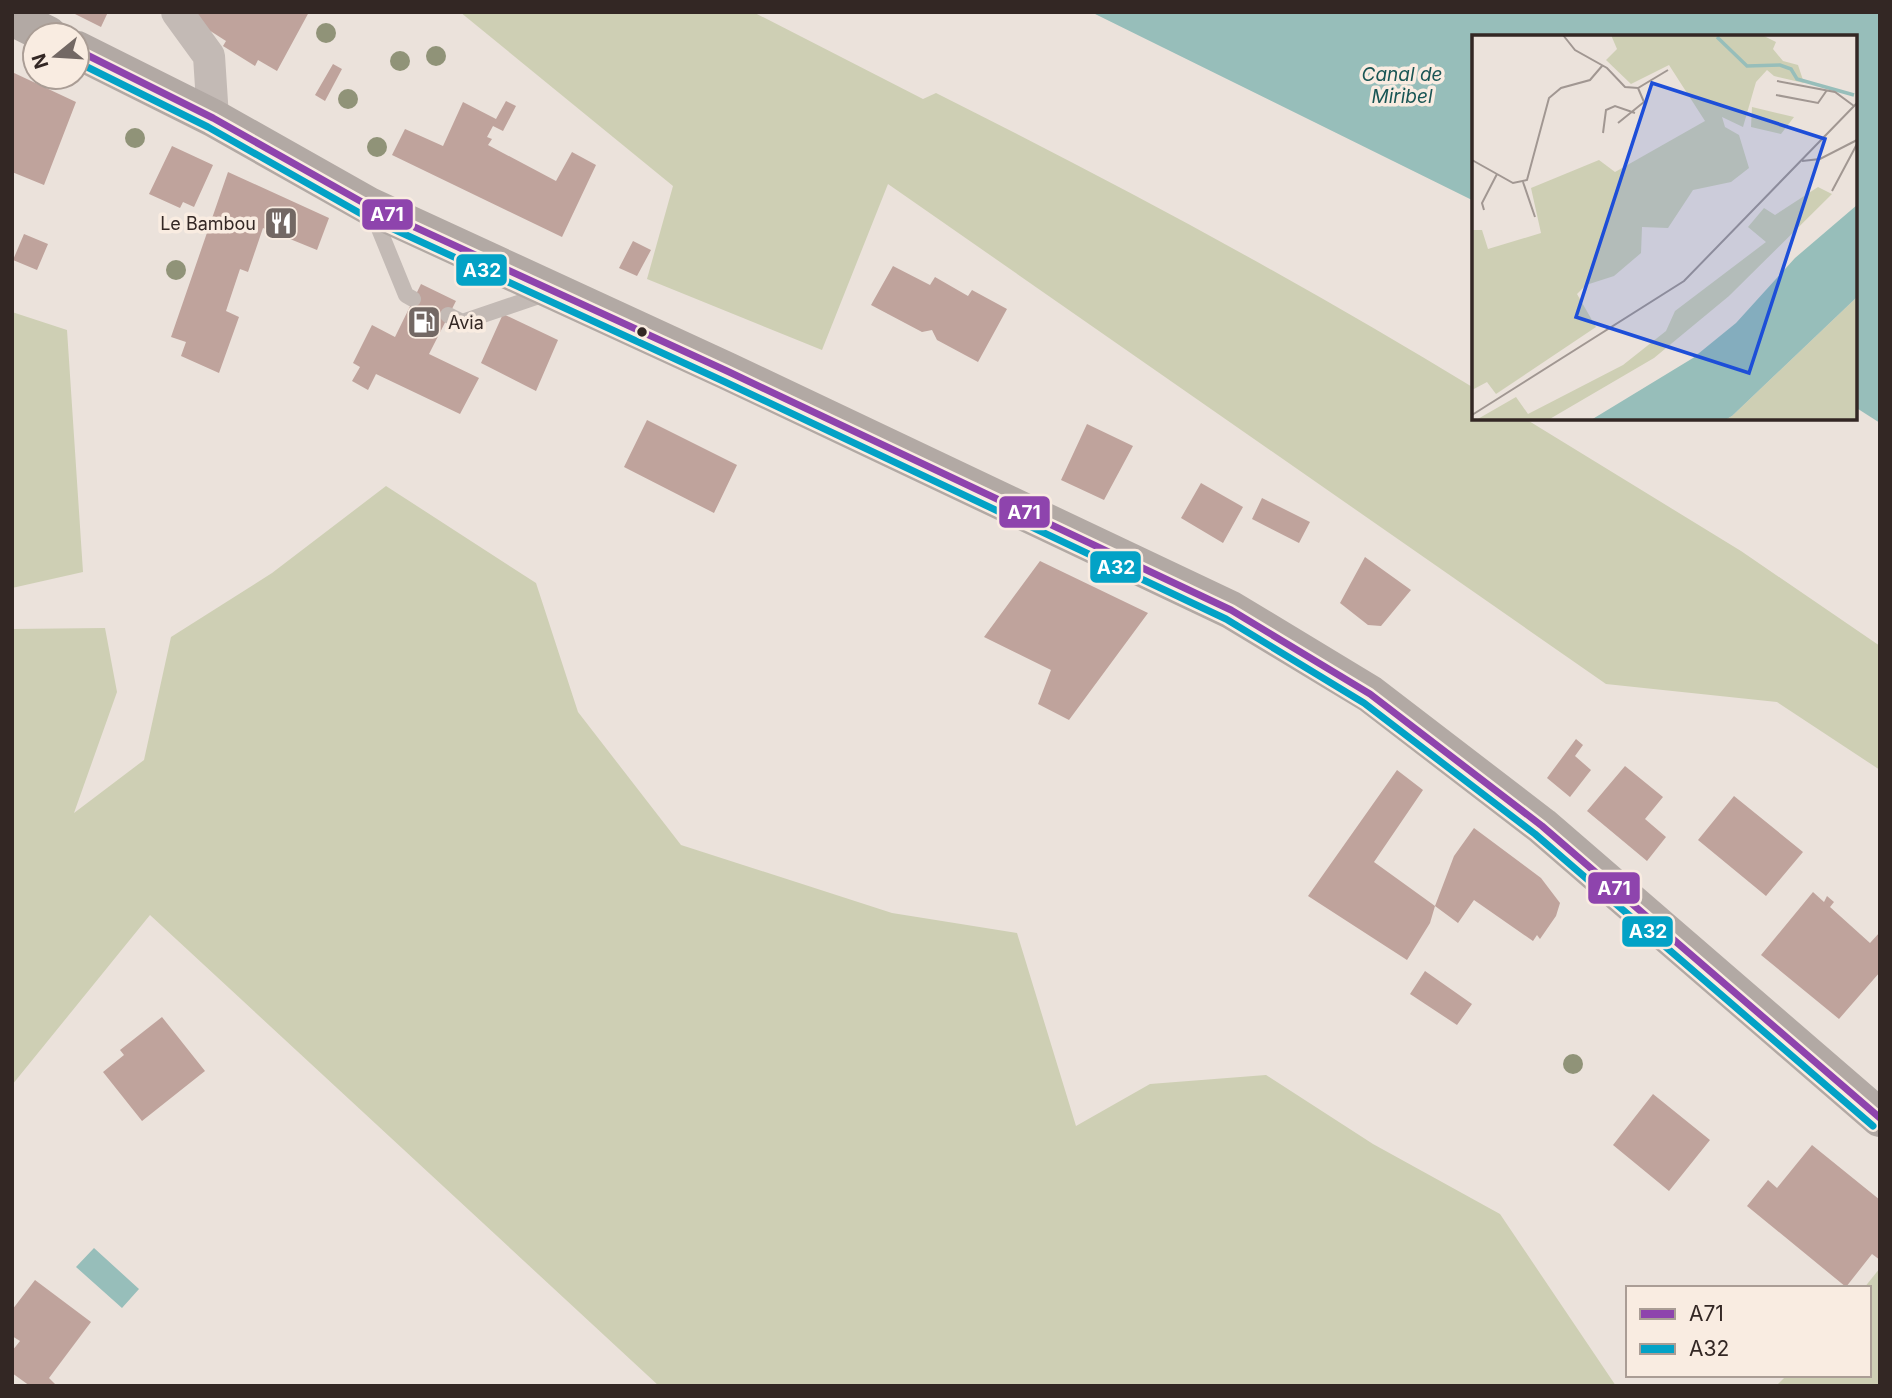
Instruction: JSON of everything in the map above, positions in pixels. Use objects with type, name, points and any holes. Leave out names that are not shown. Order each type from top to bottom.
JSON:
[{"type":"main road","points":[[91,57],[213,118],[369,206],[1231,610],[1370,694],[1542,826],[1880,1118]]},
{"type":"street","points":[[177,12],[209,56],[213,118]]},
{"type":"lane","points":[[369,206],[406,295],[413,299]]},
{"type":"lane","points":[[448,315],[462,322],[553,292]]},
{"type":"green space","points":[[460,12],[753,12],[923,99],[936,93],[1141,199],[1342,310],[1472,387],[1472,420],[1527,420],[1741,551],[1880,646],[1880,770],[1777,702],[1606,684],[888,184],[822,350],[647,279],[673,186]]},
{"type":"green space","points":[[12,312],[67,330],[83,572],[12,588]]},
{"type":"green space","points":[[386,486],[536,583],[578,712],[681,845],[892,913],[1017,933],[1076,1126],[1150,1084],[1266,1075],[1373,1144],[1500,1214],[1616,1386],[659,1386],[150,915],[12,1085],[12,629],[105,628],[117,692],[74,813],[144,760],[171,637],[272,573]]},
{"type":"green space","points":[[1880,1268],[1880,1386],[1776,1386],[1785,1377],[1871,1377],[1871,1286],[1866,1286]]},
{"type":"water","name":"Canal de Miribel","points":[[1091,12],[1880,12],[1880,423],[1857,408],[1857,35],[1472,35],[1472,200]]},
{"type":"water","points":[[94,1248],[139,1289],[122,1308],[76,1267]]},
{"type":"building","points":[[71,12],[108,12],[101,27]]},
{"type":"building","points":[[192,12],[309,12],[277,71],[258,60],[255,66],[223,46],[226,41],[201,25]]},
{"type":"building","points":[[333,64],[342,69],[325,101],[315,95]]},
{"type":"building","points":[[12,72],[21,76],[21,91],[53,91],[76,102],[44,185],[12,172]]},
{"type":"building","points":[[506,101],[516,106],[503,131],[493,126],[487,137],[492,139],[488,145],[556,181],[572,152],[596,165],[562,237],[392,155],[405,129],[443,146],[463,102],[496,119]]},
{"type":"building","points":[[172,146],[213,165],[194,207],[183,202],[180,208],[149,194]]},
{"type":"building","points":[[228,172],[329,218],[317,250],[263,228],[248,272],[240,269],[226,311],[239,317],[219,373],[181,356],[186,342],[171,337]]},
{"type":"building","points":[[24,234],[48,244],[37,270],[13,260]]},
{"type":"building","points":[[633,241],[651,250],[637,276],[619,268]]},
{"type":"building","points":[[893,266],[930,285],[935,277],[968,296],[972,290],[1007,309],[978,362],[937,340],[932,330],[922,332],[871,305]]},
{"type":"building","points":[[421,284],[456,301],[429,354],[479,378],[460,414],[376,374],[368,390],[352,381],[360,367],[353,363],[372,325],[395,337]]},
{"type":"building","points":[[503,314],[558,340],[536,391],[481,363]]},
{"type":"building","points":[[647,420],[737,465],[714,513],[624,467]]},
{"type":"building","points":[[1087,424],[1133,446],[1104,500],[1061,480]]},
{"type":"building","points":[[1201,483],[1243,507],[1223,543],[1181,518]]},
{"type":"building","points":[[1262,498],[1310,522],[1299,543],[1252,519]]},
{"type":"building","points":[[1365,557],[1411,590],[1381,626],[1368,625],[1340,603]]},
{"type":"building","points":[[1040,561],[1148,613],[1069,720],[1038,704],[1051,670],[984,637]]},
{"type":"building","points":[[1576,739],[1583,745],[1575,756],[1591,770],[1570,797],[1547,778]]},
{"type":"building","points":[[1625,766],[1663,797],[1645,819],[1666,837],[1647,861],[1587,811]]},
{"type":"building","points":[[1397,770],[1423,790],[1374,862],[1435,906],[1430,923],[1407,960],[1308,896]]},
{"type":"building","points":[[1734,796],[1803,852],[1766,896],[1698,840]]},
{"type":"building","points":[[1474,828],[1541,878],[1560,903],[1556,916],[1540,939],[1537,935],[1533,941],[1474,900],[1458,923],[1435,906],[1454,856]]},
{"type":"building","points":[[1813,892],[1824,902],[1827,896],[1834,902],[1830,907],[1870,943],[1880,932],[1880,972],[1839,1019],[1761,955]]},
{"type":"building","points":[[1425,971],[1472,1004],[1457,1025],[1410,994]]},
{"type":"building","points":[[162,1017],[205,1071],[142,1121],[103,1072],[124,1055],[120,1050]]},
{"type":"building","points":[[1653,1094],[1710,1140],[1669,1191],[1613,1145]]},
{"type":"building","points":[[1812,1145],[1880,1200],[1880,1260],[1872,1254],[1845,1286],[1747,1206],[1768,1180],[1777,1188]]},
{"type":"building","points":[[35,1280],[91,1322],[49,1378],[57,1386],[30,1386],[12,1373],[12,1351],[20,1341],[12,1336],[12,1310]]},
{"type":"transit line","name":"A71","points":[[91,57],[213,118],[369,206],[727,371],[1231,610],[1370,694],[1542,826],[1880,1118]]},
{"type":"transit line","name":"A32","points":[[91,69],[208,127],[365,216],[723,381],[1226,619],[1364,703],[1535,834],[1873,1126]]},
{"type":"place","name":"Le Bambou","points":[[281,223]]},
{"type":"place","name":"Avia","points":[[424,322]]}]
